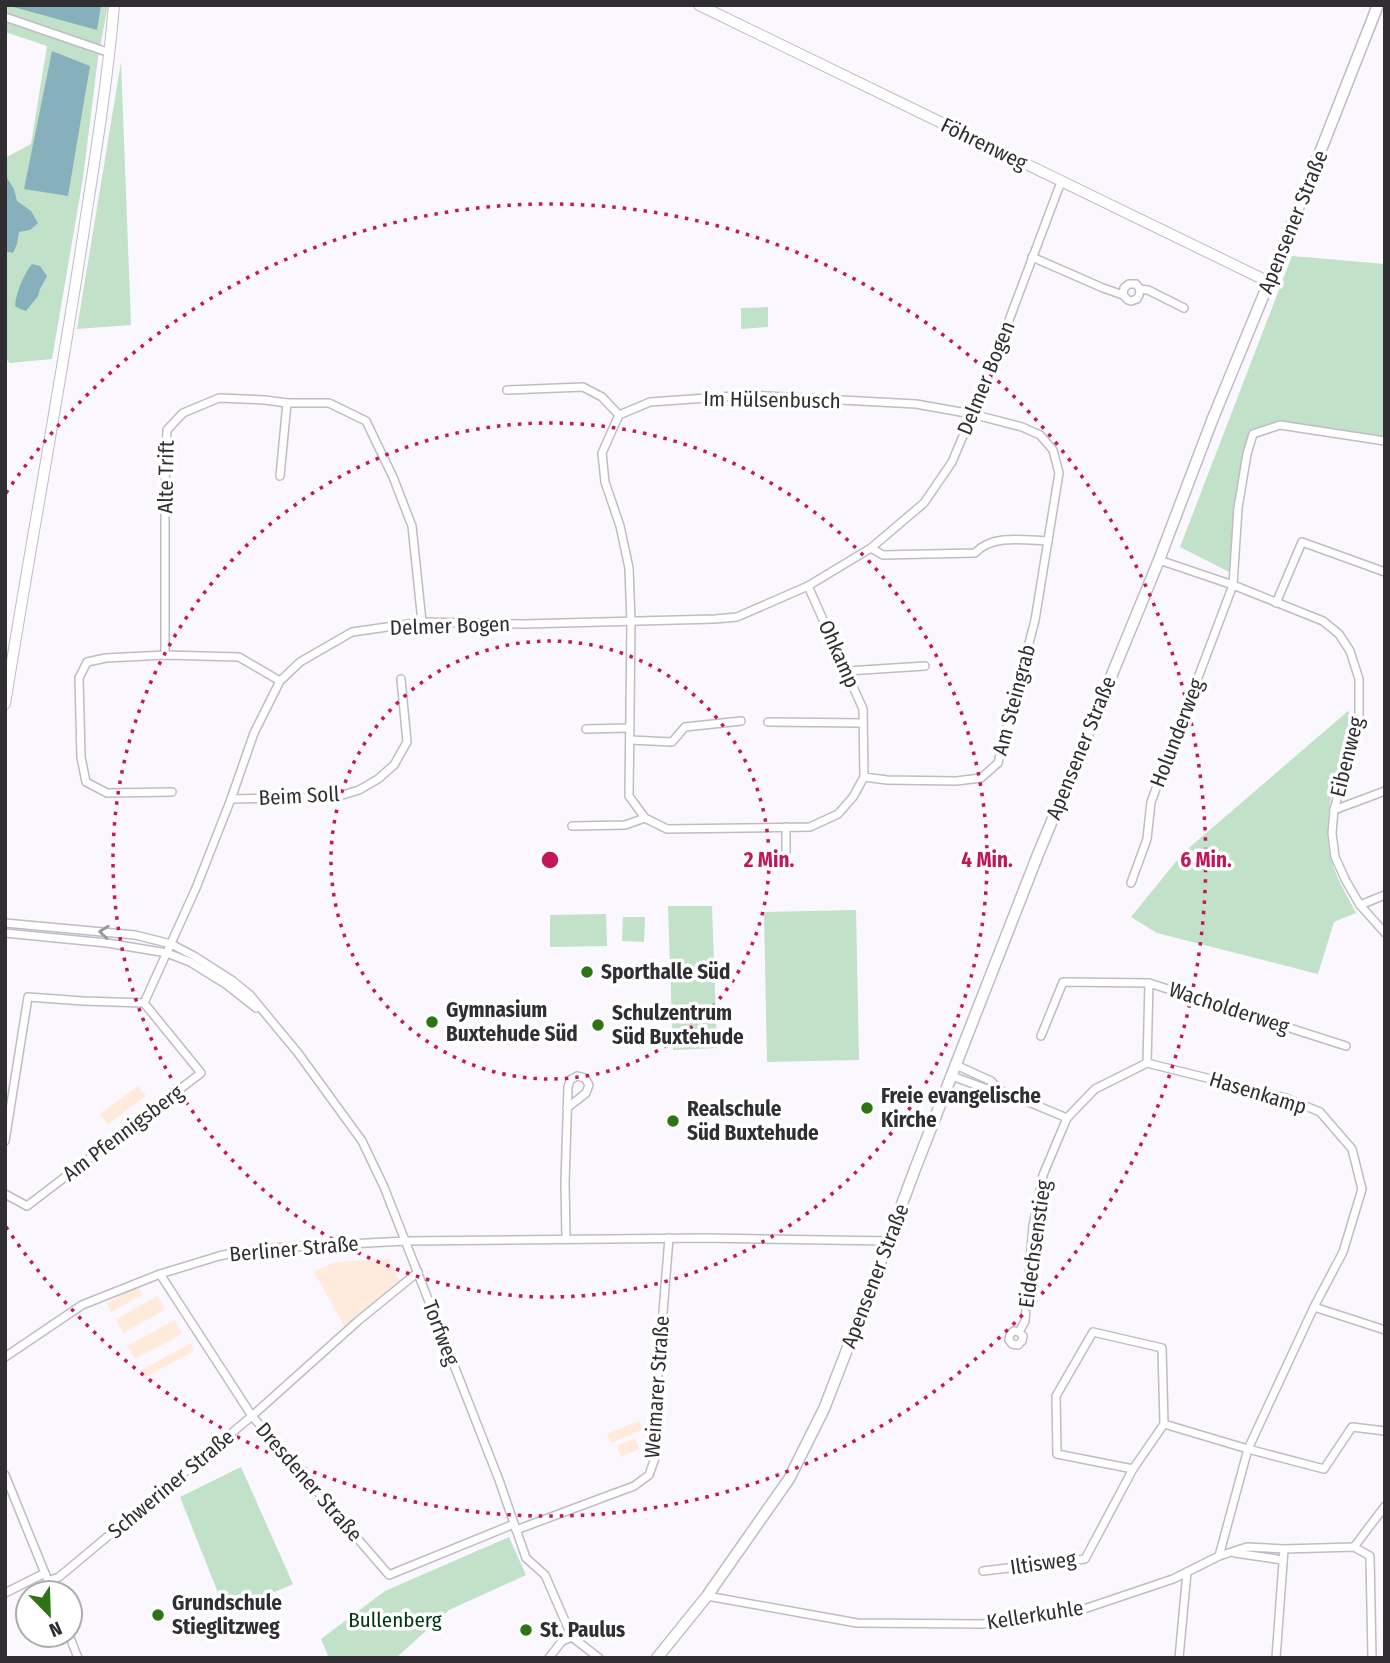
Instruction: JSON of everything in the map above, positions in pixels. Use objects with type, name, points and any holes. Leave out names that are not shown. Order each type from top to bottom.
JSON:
[{"type":"main road","name":"Apensener Straße","points":[[657,1658],[707,1596],[789,1479],[824,1409],[1037,857],[1159,560],[1378,5]]},
{"type":"street","points":[[6,699],[69,329],[104,100],[114,5]]},
{"type":"street","name":"Föhrenweg","points":[[699,5],[1269,282]]},
{"type":"street","points":[[5,17],[110,53]]},
{"type":"street","name":"Delmer Bogen","points":[[167,953],[232,799],[254,733],[280,681],[300,662],[352,632],[422,622],[524,624],[715,620],[737,617],[808,586],[870,548],[924,503],[952,462],[1061,182]]},
{"type":"street","points":[[1032,257],[1123,295],[1128,300],[1135,300],[1140,289]]},
{"type":"street","points":[[1123,295],[1124,288],[1129,284],[1136,284],[1140,289],[1148,290],[1184,308]]},
{"type":"street","points":[[507,390],[583,387],[602,397],[620,415],[602,453],[605,482],[620,526],[629,568],[629,796],[645,818],[667,830],[810,827],[838,814],[853,797],[864,777]]},
{"type":"street","name":"Im Hülsenbusch","points":[[620,415],[650,402],[749,395],[916,404],[972,414]]},
{"type":"street","name":"Alte Trift","points":[[165,655],[167,430],[183,413],[219,398],[328,403],[366,421],[393,477],[412,526],[422,622]]},
{"type":"street","points":[[280,476],[287,403]]},
{"type":"street","name":"Am Steingrab","points":[[864,777],[956,781],[981,778],[998,763],[1035,620],[1059,472],[1053,450],[1040,435],[1023,427],[972,414]]},
{"type":"street","name":"Holunderweg","points":[[1131,883],[1147,839],[1151,802],[1233,585],[1238,508],[1253,434],[1280,425],[1385,441]]},
{"type":"street","points":[[870,548],[883,555],[931,555],[975,553],[982,546],[997,540],[1048,541]]},
{"type":"street","points":[[1276,603],[1302,542],[1385,572]]},
{"type":"street","name":"Eibenweg","points":[[1159,560],[1233,585],[1323,621],[1339,634],[1350,651],[1359,679],[1359,722],[1334,810],[1332,834],[1335,857],[1346,881],[1360,905],[1385,933]]},
{"type":"street","name":"Ohkamp","points":[[808,586],[863,709],[864,777]]},
{"type":"street","points":[[173,792],[107,793],[86,782],[80,757],[79,678],[87,662],[106,658],[165,655],[239,657],[280,681]]},
{"type":"street","points":[[847,670],[925,666]]},
{"type":"street","name":"Beim Soll","points":[[232,799],[336,797],[359,790],[378,779],[394,765],[407,742],[401,679]]},
{"type":"street","points":[[630,740],[672,742],[685,727],[741,721]]},
{"type":"street","name":"Ohkamp","points":[[768,722],[863,723]]},
{"type":"street","points":[[586,729],[630,728]]},
{"type":"street","points":[[1334,810],[1385,791]]},
{"type":"street","points":[[572,826],[625,825],[645,818]]},
{"type":"street","points":[[786,827],[786,860]]},
{"type":"street","points":[[1360,905],[1385,895]]},
{"type":"street","name":"Torfweg","points":[[5,923],[135,935],[171,944],[233,981],[250,995],[298,1053],[362,1141],[384,1187],[496,1472],[526,1558],[545,1575],[572,1637],[599,1658]]},
{"type":"street","name":"Torfweg","points":[[5,933],[107,943],[167,953],[190,962],[227,985],[264,1014]]},
{"type":"street","points":[[5,1141],[29,997],[144,1003],[167,953]]},
{"type":"street","points":[[1041,1036],[1063,982],[1149,983]]},
{"type":"street","name":"Wacholderweg","points":[[1147,1063],[1149,983],[1346,1046]]},
{"type":"street","name":"Am Pfennigsberg","points":[[5,1194],[27,1206],[201,1073],[144,1003]]},
{"type":"street","points":[[952,1076],[987,1089],[1002,1091],[1067,1118],[1095,1089],[1147,1063]]},
{"type":"street","name":"Hasenkamp","points":[[1147,1063],[1263,1091],[1320,1112],[1352,1149],[1362,1189],[1343,1252],[1314,1307],[1248,1449],[1219,1556]]},
{"type":"street","points":[[957,1065],[991,1081],[1002,1091]]},
{"type":"street","points":[[566,1239],[567,1108]]},
{"type":"street","name":"Eidechsenstieg","points":[[1019,1332],[1025,1321],[1033,1226],[1043,1175],[1067,1118]]},
{"type":"street","name":"Berliner Straße","points":[[5,1357],[82,1305],[160,1274],[238,1252],[406,1241],[669,1238],[888,1241]]},
{"type":"street","name":"Weimarer Straße","points":[[515,1527],[634,1486],[651,1471],[656,1455],[658,1374],[669,1238]]},
{"type":"street","name":"Schweriner Straße","points":[[5,1593],[46,1577],[59,1577],[252,1416],[358,1321],[418,1272]]},
{"type":"street","name":"Dresdener Straße","points":[[160,1274],[252,1416],[389,1575],[515,1527]]},
{"type":"street","points":[[1314,1307],[1385,1330]]},
{"type":"street","points":[[1093,1332],[1162,1348],[1164,1424],[1133,1469],[1057,1454],[1056,1396],[1093,1332]]},
{"type":"street","points":[[1164,1424],[1324,1469],[1352,1427],[1385,1431]]},
{"type":"street","name":"Iltisweg","points":[[983,1571],[1085,1559],[1133,1469]]},
{"type":"street","points":[[5,1475],[46,1577]]},
{"type":"street","points":[[1372,1658],[1370,1556],[1354,1547],[1385,1506]]},
{"type":"street","name":"Kellerkuhle","points":[[707,1596],[856,1623],[982,1624],[1072,1613],[1173,1579],[1219,1556],[1247,1547],[1354,1547]]},
{"type":"street","points":[[1276,1658],[1284,1549]]},
{"type":"street","points":[[1231,1552],[1283,1560]]},
{"type":"street","points":[[1179,1658],[1187,1572]]},
{"type":"street","points":[[549,1658],[562,1641],[572,1637]]},
{"type":"shaded area","points":[[138,1086],[146,1096],[108,1124],[100,1114]]},
{"type":"shaded area","points":[[389,1259],[399,1280],[345,1327],[314,1272],[335,1262]]},
{"type":"shaded area","points":[[138,1286],[142,1295],[111,1312],[107,1303]]},
{"type":"shaded area","points":[[158,1296],[165,1310],[123,1333],[116,1319]]},
{"type":"shaded area","points":[[175,1320],[182,1334],[135,1359],[127,1346]]},
{"type":"shaded area","points":[[191,1343],[194,1351],[144,1378],[140,1371]]},
{"type":"shaded area","points":[[639,1421],[644,1429],[611,1443],[607,1434]]},
{"type":"shaded area","points":[[635,1438],[639,1449],[621,1457],[617,1446]]},
{"type":"green space","points":[[5,5],[108,5],[98,58],[83,178],[52,359],[10,363],[5,358],[5,158],[31,144],[47,46],[5,32]]},
{"type":"green space","points":[[121,62],[131,325],[77,329]]},
{"type":"green space","points":[[1292,256],[1385,264],[1385,440],[1280,425],[1253,434],[1247,454],[1233,574],[1180,547]]},
{"type":"green space","points":[[768,307],[768,327],[741,329],[741,308]]},
{"type":"green space","points":[[1348,711],[1354,721],[1333,789],[1328,842],[1336,873],[1356,913],[1334,922],[1318,974],[1157,933],[1131,917],[1183,853]]},
{"type":"green space","points":[[668,906],[712,906],[717,1048],[673,1050]]},
{"type":"green space","points":[[856,910],[859,1060],[767,1062],[764,912]]},
{"type":"green space","points":[[606,914],[607,946],[550,947],[550,915]]},
{"type":"green space","points":[[623,917],[645,917],[644,942],[622,941]]},
{"type":"green space","points":[[241,1467],[293,1584],[226,1613],[180,1497]]},
{"type":"green space","name":"Bullenberg","points":[[509,1537],[526,1575],[449,1610],[396,1658],[329,1658],[321,1639],[385,1591]]},
{"type":"water","points":[[6,5],[101,5],[97,30]]},
{"type":"water","points":[[52,51],[90,66],[68,196],[24,189]]},
{"type":"water","points":[[7,178],[17,201],[31,211],[38,223],[30,230],[19,232],[13,253],[5,251]]},
{"type":"water","points":[[32,264],[40,266],[47,276],[38,296],[26,311],[15,306],[21,284]]},
{"type":"place","name":"Sporthalle Süd","points":[[587,972]]},
{"type":"place","name":"Gymnasium Buxtehude Süd","points":[[432,1022]]},
{"type":"place","name":"Schulzentrum Süd Buxtehude","points":[[598,1025]]},
{"type":"place","name":"Freie evangelische Kirche","points":[[867,1108]]},
{"type":"place","name":"Realschule Süd Buxtehude","points":[[673,1121]]},
{"type":"place","name":"Grundschule Stieglitzweg","points":[[158,1615]]},
{"type":"place","name":"St. Paulus","points":[[526,1630]]}]
